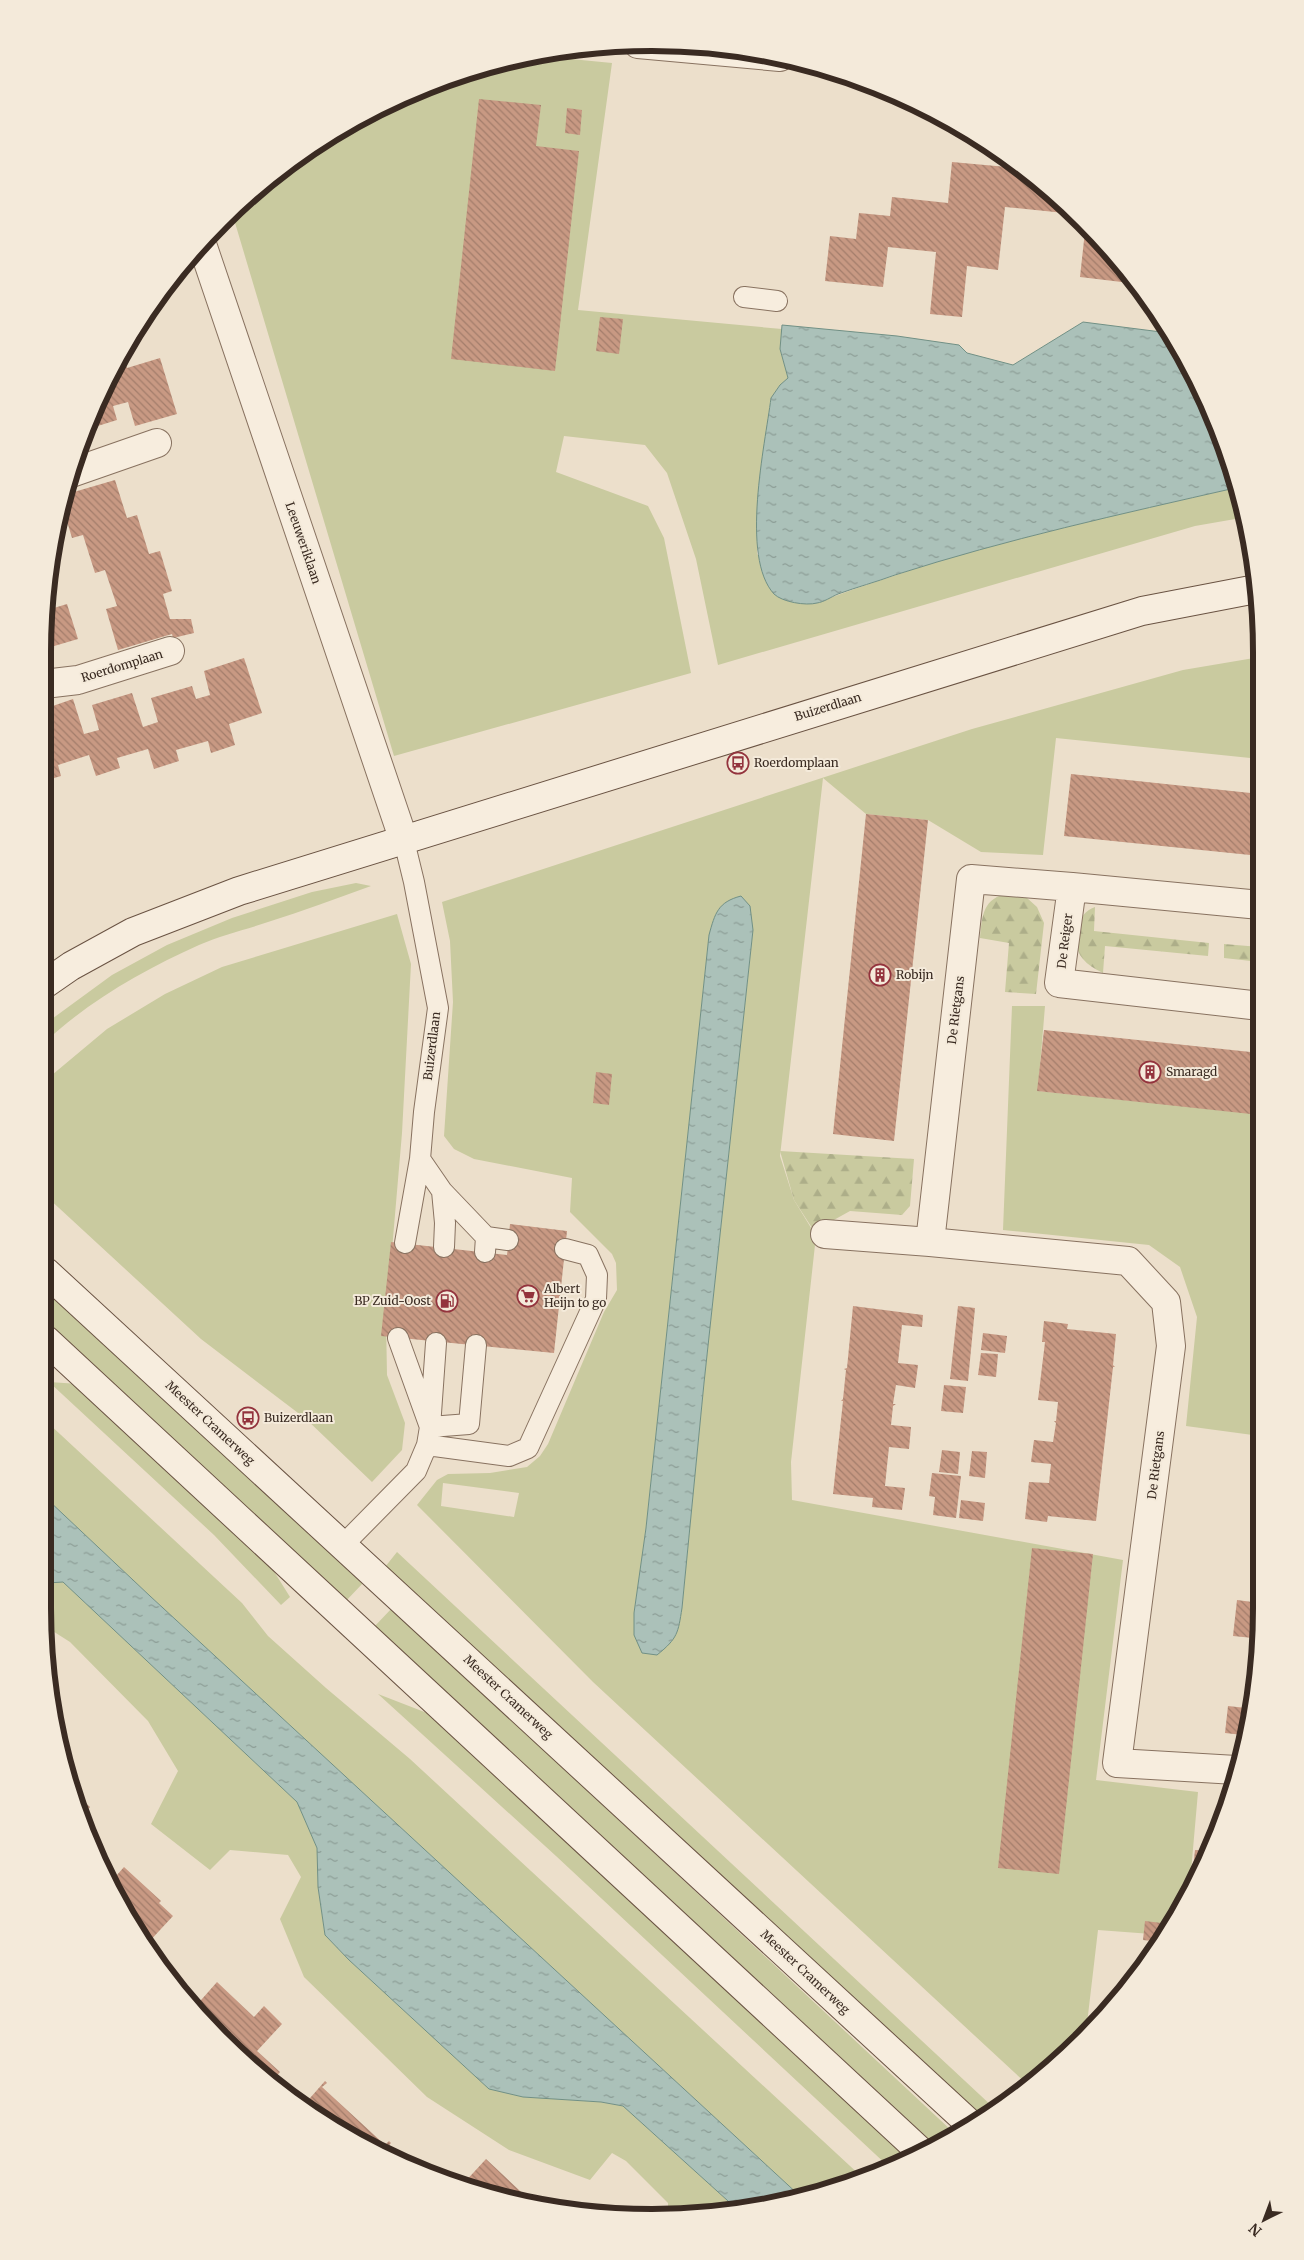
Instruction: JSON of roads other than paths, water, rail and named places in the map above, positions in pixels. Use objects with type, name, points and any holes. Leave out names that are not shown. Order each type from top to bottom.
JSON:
[{"type":"street","name":"Leeuweriklaan","points":[[204,251],[404,840]]},
{"type":"street","points":[[80,470],[157,443]]},
{"type":"street","name":"Buizerdlaan","points":[[51,980],[71,966],[133,932],[239,891],[1142,611],[1249,590]]},
{"type":"street","name":"Roerdomplaan","points":[[51,683],[78,680],[170,651]]},
{"type":"street","name":"De Rietgans","points":[[930,1242],[971,879],[1072,887]]},
{"type":"street","points":[[1072,887],[1253,904]]},
{"type":"street","name":"De Reiger","points":[[1072,887],[1060,983],[1253,1005]]},
{"type":"street","name":"De Rietgans","points":[[825,1234],[1128,1261],[1166,1302],[1171,1346],[1117,1763],[1230,1770]]},
{"type":"street","name":"Meester Cramerweg","points":[[51,1277],[966,2120]]},
{"type":"street","points":[[51,1345],[916,2148]]},
{"type":"lane","points":[[744,297],[777,301]]},
{"type":"lane","name":"Buizerdlaan","points":[[404,840],[438,1008],[424,1112],[420,1159],[405,1243]]},
{"type":"lane","points":[[420,1159],[442,1191],[486,1244],[508,1240]]},
{"type":"lane","points":[[442,1191],[445,1223],[444,1247]]},
{"type":"lane","points":[[429,1436],[509,1456],[528,1448],[596,1299],[597,1275],[588,1255],[565,1249]]},
{"type":"lane","points":[[398,1338],[429,1436]]},
{"type":"lane","points":[[343,1545],[416,1472],[429,1436],[436,1343]]},
{"type":"lane","points":[[429,1436],[469,1424],[476,1345]]},
{"type":"water","points":[[1083,322],[1160,332],[1191,386],[1207,422],[1230,489],[979,550],[895,575],[812,604],[794,603],[774,594],[764,577],[758,554],[757,528],[760,471],[771,398],[780,385],[788,378],[780,349],[782,325],[897,336],[959,345],[967,353],[1013,365]]},
{"type":"water","points":[[741,896],[750,906],[753,930],[704,1383],[682,1608],[676,1635],[657,1655],[642,1653],[634,1635],[634,1613],[646,1528],[709,935],[713,920],[722,905],[733,898]]},
{"type":"water","points":[[51,1503],[794,2191],[731,2204],[623,2106],[601,2102],[523,2097],[489,2089],[349,1960],[325,1935],[318,1887],[317,1848],[297,1802],[63,1582],[51,1583]]},
{"type":"place","name":"Roerdomplaan","points":[[738,763]]},
{"type":"place","name":"Robijn","points":[[880,975]]},
{"type":"place","name":"Smaragd","points":[[1150,1072]]},
{"type":"place","name":"Albert Heijn to go","points":[[528,1296]]},
{"type":"place","name":"BP Zuid-Oost","points":[[447,1301]]},
{"type":"place","name":"Buizerdlaan","points":[[248,1418]]}]
